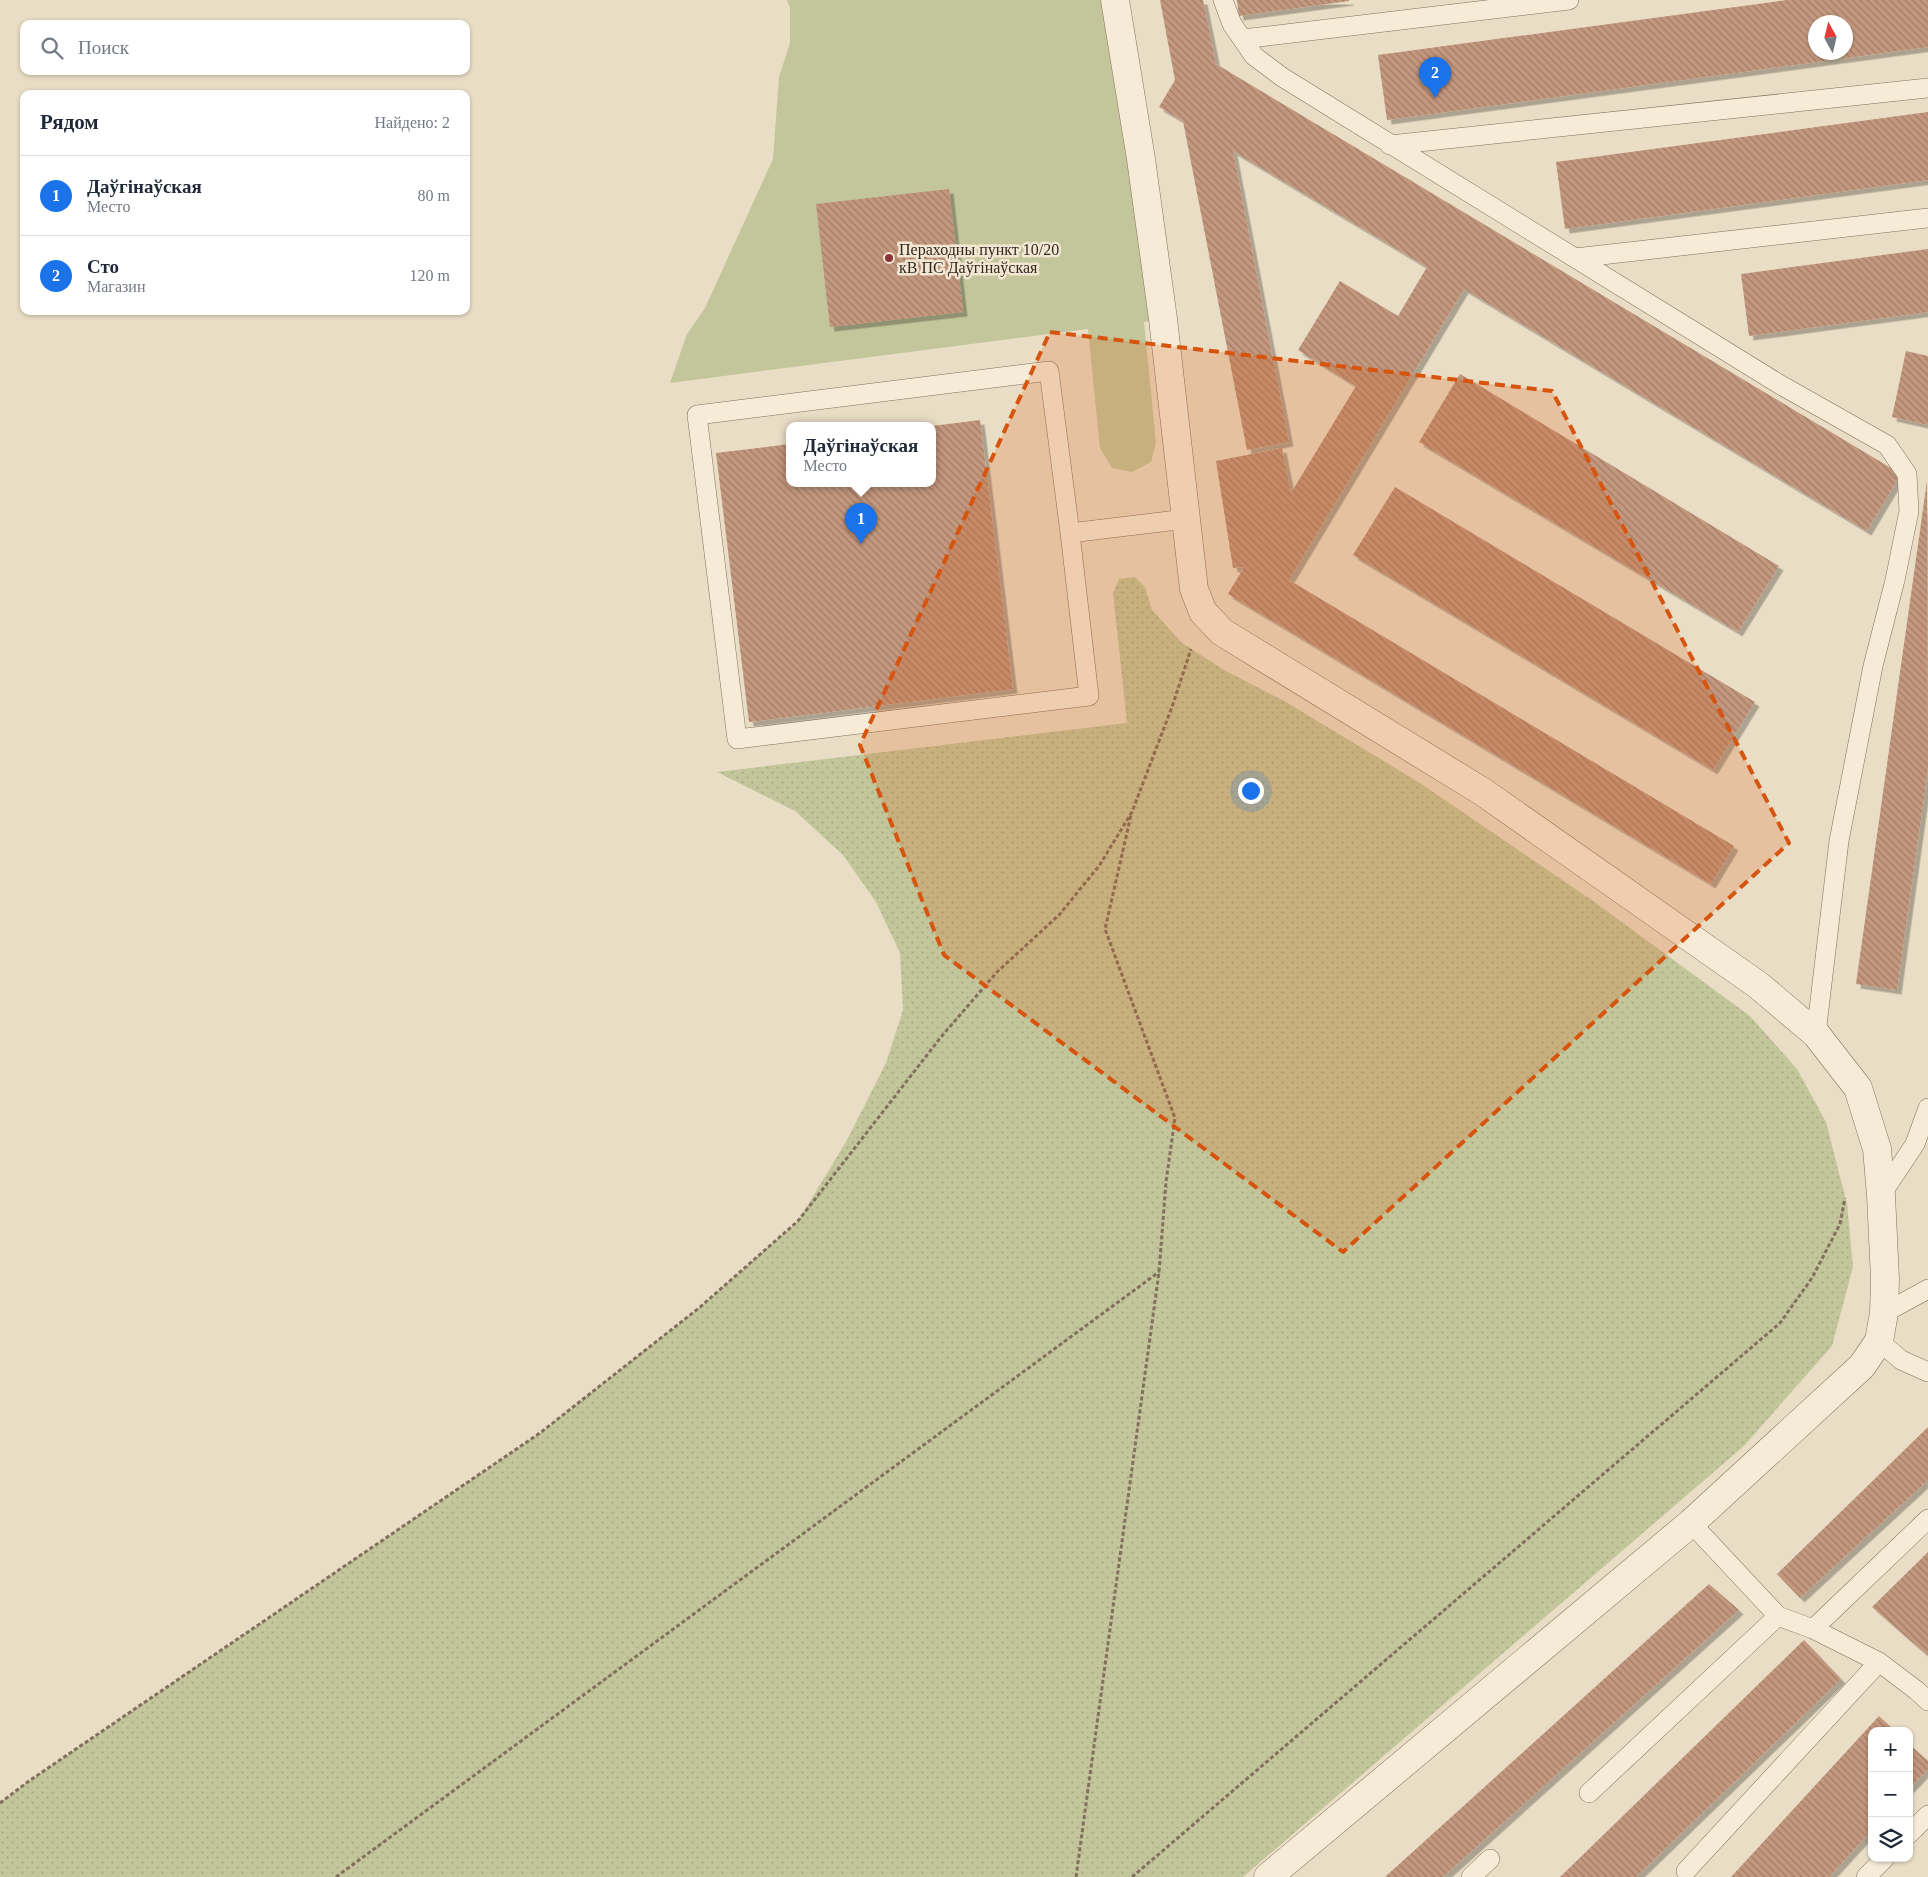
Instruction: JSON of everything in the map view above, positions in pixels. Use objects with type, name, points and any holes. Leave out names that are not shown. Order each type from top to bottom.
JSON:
[{"type":"street","points":[[1115,0],[1141,159],[1162,310],[1194,589],[1203,612],[1222,632],[1484,792],[1758,985],[1816,1034],[1858,1088],[1877,1149],[1881,1195],[1885,1279],[1884,1313],[1879,1341],[1862,1366],[1691,1522],[1268,1877]]},
{"type":"lane","points":[[1223,0],[1232,24],[1254,56],[1282,78],[1779,384],[1887,445],[1906,474],[1909,511],[1895,580],[1873,666],[1839,841],[1816,1034]]},
{"type":"lane","points":[[1242,39],[1569,0]]},
{"type":"lane","points":[[1390,145],[1928,88]]},
{"type":"lane","points":[[1575,258],[1928,218]]},
{"type":"lane","points":[[1049,371],[1070,533],[1089,696],[737,739],[698,415],[1049,371]]},
{"type":"lane","points":[[1070,533],[1186,519]]},
{"type":"lane","points":[[1881,1195],[1915,1144],[1928,1108]]},
{"type":"lane","points":[[1884,1313],[1928,1290]]},
{"type":"lane","points":[[1879,1341],[1901,1360],[1928,1372]]},
{"type":"lane","points":[[1814,1629],[1928,1519]]},
{"type":"lane","points":[[1691,1522],[1778,1616],[1814,1629],[1879,1662],[1924,1691]]},
{"type":"lane","points":[[1589,1793],[1778,1616]]},
{"type":"lane","points":[[1686,1871],[1879,1662]]},
{"type":"lane","points":[[1913,1830],[1928,1815]]},
{"type":"lane","points":[[1471,1877],[1490,1859]]},
{"type":"lane","points":[[1866,1877],[1881,1862]]},
{"type":"path","points":[[1076,1877],[1159,1272],[1166,1182],[1175,1118],[1105,929],[1132,812],[1172,707],[1203,612]]},
{"type":"path","points":[[0,1803],[540,1432],[699,1308],[798,1220],[941,1037],[997,972],[1059,915],[1098,866],[1132,812]]},
{"type":"path","points":[[1132,1877],[1780,1322],[1812,1278],[1840,1224],[1845,1197]]},
{"type":"path","points":[[336,1877],[1159,1272]]},
{"type":"highlighted area","points":[[1050,332],[1552,391],[1789,843],[1343,1252],[944,955],[860,745]]},
{"type":"green space","points":[[787,0],[1115,0],[1163,319],[1144,322],[1156,443],[1151,462],[1132,472],[1112,468],[1100,448],[1088,329],[670,383],[687,334],[705,308],[773,159],[779,77],[790,43],[790,8]]},
{"type":"green space","points":[[1135,577],[1145,587],[1152,610],[1182,643],[1224,670],[1286,702],[1420,783],[1593,901],[1750,1016],[1797,1069],[1826,1122],[1847,1204],[1853,1267],[1832,1346],[1744,1446],[1243,1877],[0,1877],[0,1803],[29,1781],[540,1433],[699,1308],[798,1221],[846,1142],[886,1063],[903,1010],[900,953],[876,902],[843,855],[795,811],[717,772],[1127,723],[1113,593],[1119,579]]},
{"type":"building","points":[[1160,0],[1203,0],[1216,64],[1901,474],[1867,531],[1464,289],[1289,580],[1734,846],[1711,884],[1228,594],[1244,567],[1233,568],[1216,461],[1282,448],[1291,493],[1356,386],[1298,350],[1340,281],[1398,316],[1427,267],[1233,151],[1289,442],[1247,450],[1183,121],[1159,107],[1175,80]]},
{"type":"building","points":[[1237,0],[1349,0],[1349,1],[1239,16]]},
{"type":"building","points":[[1787,0],[1928,0],[1928,47],[1853,57],[1853,15],[1808,15],[1808,60],[1832,60],[1387,120],[1378,55]]},
{"type":"building","points":[[1928,112],[1928,180],[1565,229],[1556,162]]},
{"type":"building","name":"Пераходны пункт 10/20 кВ ПС Даўгінаўская","points":[[949,189],[963,312],[830,327],[816,204]]},
{"type":"building","points":[[1928,249],[1928,312],[1749,336],[1741,274]]},
{"type":"building","points":[[1906,351],[1928,356],[1928,425],[1892,417]]},
{"type":"building","points":[[1460,374],[1779,566],[1738,632],[1419,442]]},
{"type":"building","points":[[980,420],[1013,689],[749,722],[716,453],[786,444],[786,487],[936,487],[936,426]]},
{"type":"building","points":[[1927,481],[1928,768],[1897,990],[1856,984]]},
{"type":"building","points":[[1395,487],[1755,702],[1713,770],[1353,555]]},
{"type":"building","points":[[1928,1427],[1928,1480],[1800,1598],[1777,1574]]},
{"type":"building","points":[[1928,1552],[1928,1655],[1927,1655],[1872,1607]]},
{"type":"building","points":[[1709,1584],[1739,1610],[1443,1877],[1385,1877]]},
{"type":"building","points":[[1804,1640],[1841,1679],[1636,1877],[1560,1877]]},
{"type":"building","points":[[1879,1716],[1891,1727],[1869,1727]]},
{"type":"building","points":[[1868,1728],[1868,1834],[1829,1877],[1731,1877]]},
{"type":"building","points":[[1913,1748],[1928,1761],[1928,1769],[1913,1785]]},
{"type":"place","name":"Сто","points":[[1435,98]]},
{"type":"place","name":"Пераходны пункт 10/20 кВ ПС Даўгінаўская","points":[[889,258]]},
{"type":"place","name":"Даўгінаўская","points":[[861,544]]}]
